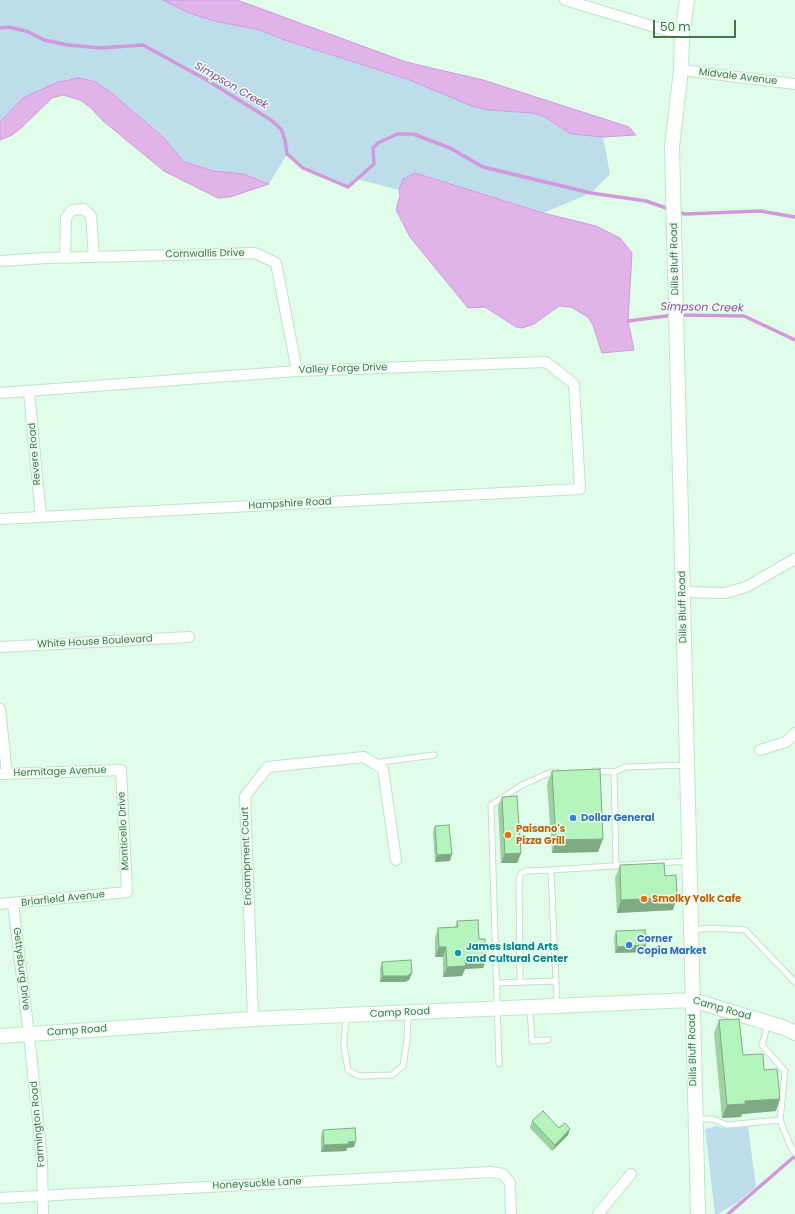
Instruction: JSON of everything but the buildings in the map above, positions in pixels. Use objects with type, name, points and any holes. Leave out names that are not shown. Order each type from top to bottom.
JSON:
[{"type":"street","points":[[566,0],[682,35]]},
{"type":"street","name":"Dills Bluff Road","points":[[687,0],[682,35],[681,70],[672,148],[698,1214]]},
{"type":"street","name":"Midvale Avenue","points":[[681,70],[795,84]]},
{"type":"street","points":[[65,258],[66,218],[72,210],[84,209],[91,216],[94,257]]},
{"type":"street","name":"Cornwallis Drive","points":[[0,262],[65,258],[255,253],[276,263],[297,371]]},
{"type":"street","name":"Valley Forge Drive","points":[[0,393],[297,371],[546,362],[574,384],[580,489]]},
{"type":"street","name":"Revere Road","points":[[29,392],[41,517]]},
{"type":"street","name":"Hampshire Road","points":[[0,519],[580,489]]},
{"type":"street","points":[[683,592],[724,594],[746,587],[767,577],[795,559]]},
{"type":"street","name":"White House Boulevard","points":[[0,647],[189,637]]},
{"type":"street","points":[[0,709],[3,774]]},
{"type":"street","points":[[760,750],[786,742],[795,733]]},
{"type":"street","name":"Encampment Court","points":[[253,1019],[245,796],[268,767],[364,757],[373,763]]},
{"type":"street","points":[[373,763],[383,769],[396,860]]},
{"type":"street","name":"Hermitage Avenue","points":[[3,774],[121,770]]},
{"type":"street","name":"Monticello Drive","points":[[121,770],[126,892]]},
{"type":"street","name":"Briarfield Avenue","points":[[0,904],[13,904],[126,892]]},
{"type":"street","name":"Gettysburg Drive","points":[[13,904],[29,1035]]},
{"type":"street","name":"Camp Road","points":[[0,1036],[253,1019],[692,1000],[785,1028],[795,1033]]},
{"type":"street","name":"Farmington Road","points":[[29,1035],[42,1160],[43,1214]]},
{"type":"street","name":"Honeysuckle Lane","points":[[0,1198],[491,1172],[503,1174],[510,1184],[511,1214]]},
{"type":"street","points":[[598,1214],[631,1174]]},
{"type":"lane","points":[[373,763],[434,755]]},
{"type":"lane","points":[[591,770],[614,772],[626,767],[687,765]]},
{"type":"lane","points":[[499,1064],[491,805],[522,785],[549,773],[563,772]]},
{"type":"lane","points":[[614,772],[616,866]]},
{"type":"lane","points":[[520,982],[519,879],[521,874],[526,871],[689,861]]},
{"type":"lane","points":[[551,870],[557,1006]]},
{"type":"lane","points":[[690,930],[711,928],[745,930],[795,982]]},
{"type":"lane","points":[[496,983],[556,981]]},
{"type":"lane","points":[[530,1007],[532,1041],[548,1040]]},
{"type":"lane","points":[[346,1015],[344,1046],[348,1070],[359,1076],[385,1075],[392,1074],[403,1066],[407,1040],[408,1012]]},
{"type":"lane","points":[[768,1023],[762,1045],[784,1071],[780,1120],[790,1145],[795,1153]]},
{"type":"lane","points":[[695,1119],[713,1118],[727,1125],[780,1120]]},
{"type":"shaded area","points":[[0,0],[163,0],[189,13],[214,21],[260,30],[282,39],[407,79],[488,110],[533,113],[545,117],[571,134],[603,137],[610,174],[591,193],[543,213],[415,173],[403,179],[399,190],[357,179],[348,187],[303,168],[287,154],[269,184],[243,174],[213,171],[184,162],[163,137],[109,91],[96,82],[68,79],[23,98],[0,122]]},
{"type":"shaded area","points":[[163,0],[237,0],[406,62],[483,80],[629,127],[636,135],[603,137],[571,134],[545,117],[533,113],[488,110],[472,106],[407,79],[282,39],[260,30],[214,21],[189,13]]},
{"type":"shaded area","points":[[79,78],[96,82],[109,91],[163,137],[184,162],[213,171],[243,174],[269,184],[230,197],[218,198],[164,171],[102,120],[90,107],[80,100],[63,95],[52,98],[21,128],[12,135],[0,140],[0,122],[23,98],[58,82]]},
{"type":"shaded area","points":[[415,173],[543,213],[596,226],[620,238],[632,253],[628,321],[634,350],[602,353],[593,325],[588,317],[571,307],[559,306],[534,324],[522,328],[516,327],[485,307],[468,308],[410,237],[396,210],[400,195],[399,190],[403,179]]},
{"type":"shaded area","points":[[717,1126],[723,1128],[748,1127],[756,1187],[738,1202],[718,1214],[715,1214],[705,1129]]},
{"type":"waterway","name":"Simpson Creek","points":[[0,28],[9,27],[29,32],[44,40],[68,45],[101,48],[143,45],[205,79],[271,120],[281,129],[285,140],[287,154],[303,168],[348,187],[374,164],[373,148],[378,143],[397,134],[413,134],[450,148],[483,167],[591,193],[646,201],[669,209]]},
{"type":"waterway","points":[[677,212],[685,214],[760,211],[795,217]]},
{"type":"waterway","name":"Simpson Creek","points":[[628,321],[674,315]]},
{"type":"waterway","name":"Simpson Creek","points":[[680,315],[744,316],[795,340]]},
{"type":"waterway","name":"Simpson Creek","points":[[728,1214],[795,1156]]},
{"type":"place","name":"Dollar General","points":[[573,818]]},
{"type":"place","name":"Paisano's Pizza Grill","points":[[508,835]]},
{"type":"place","name":"Smolky Yolk Cafe","points":[[644,899]]},
{"type":"place","name":"Corner Copia Market","points":[[629,945]]},
{"type":"place","name":"James Island Arts and Cultural Center","points":[[458,953]]}]
